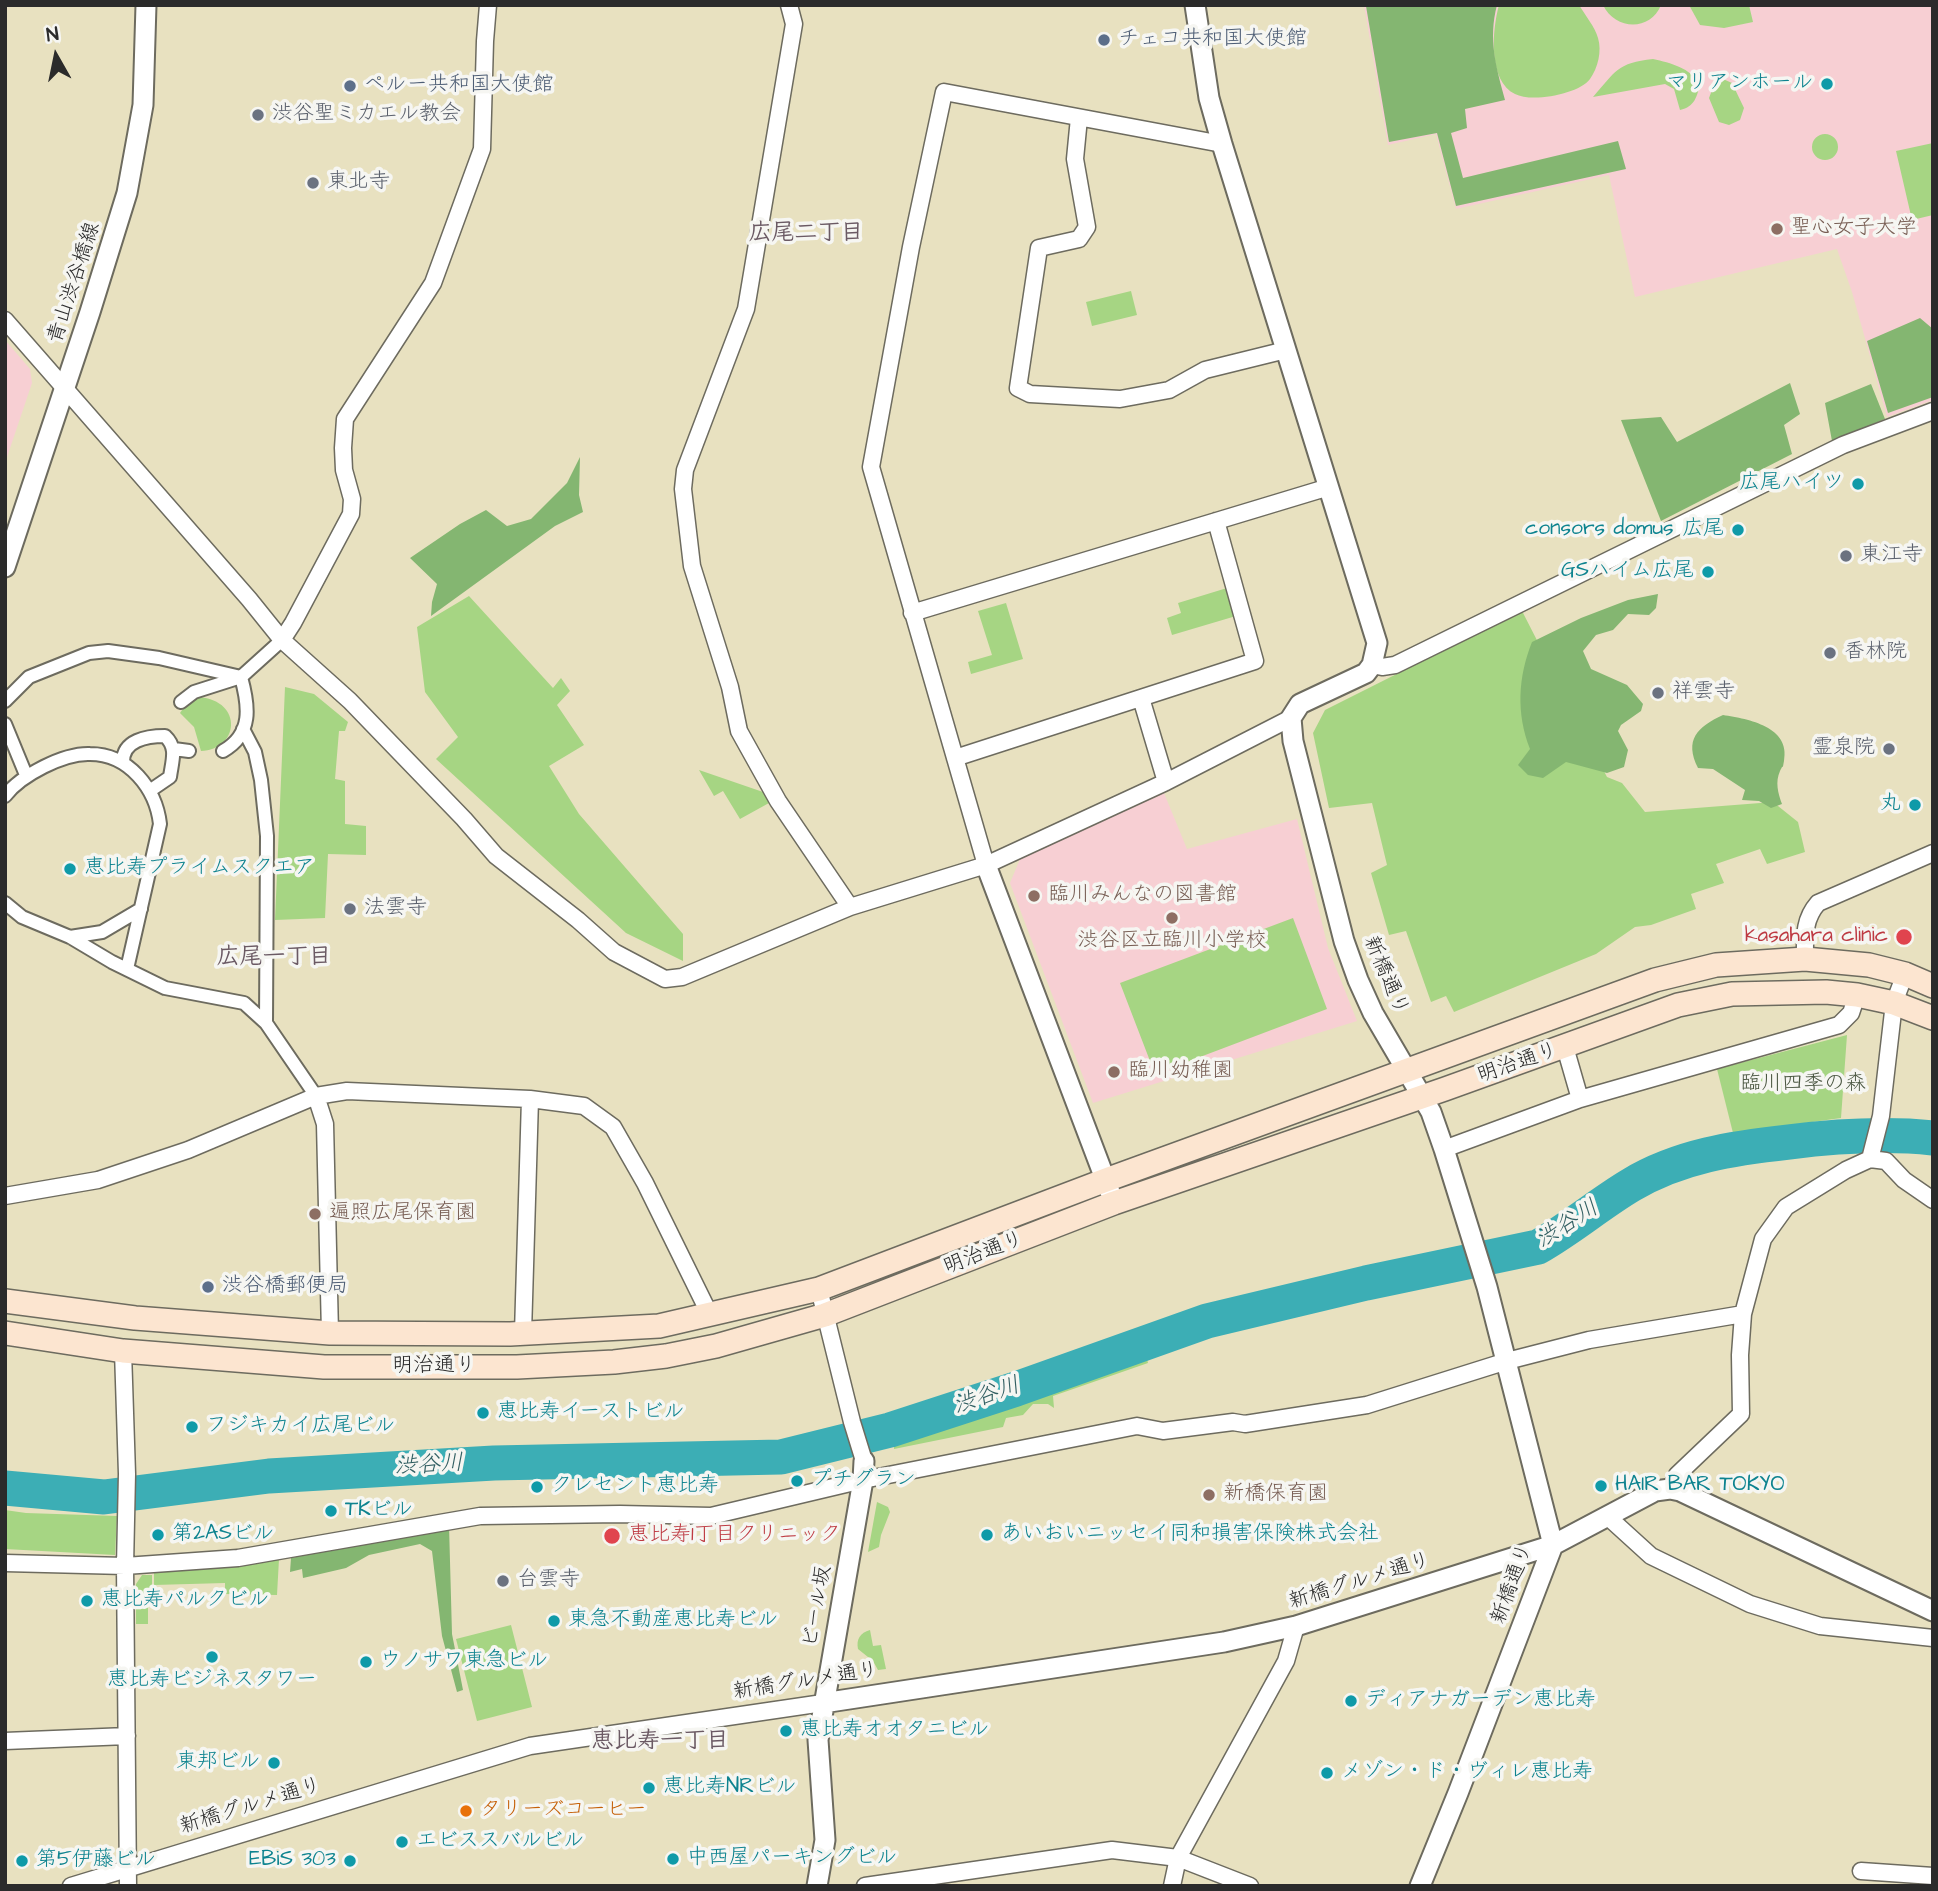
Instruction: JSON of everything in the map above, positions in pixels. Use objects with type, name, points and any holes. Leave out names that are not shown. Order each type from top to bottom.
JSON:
[{"type":"main road","name":"明治通り","points":[[5,1301],[135,1318],[330,1333],[523,1333],[659,1326],[819,1289],[1106,1180],[1656,980],[1716,965],[1805,959],[1869,965],[1905,974],[1933,986]]},
{"type":"main road","name":"明治通り","points":[[5,1333],[123,1351],[324,1367],[517,1367],[614,1362],[666,1356],[716,1346],[825,1315],[1114,1203],[1565,1047],[1678,1005],[1732,994],[1826,992],[1894,1003],[1933,1018]]},
{"type":"street","name":"青山渋谷橋線","points":[[5,567],[124,204],[144,105],[146,5]]},
{"type":"street","points":[[181,702],[194,691],[241,677],[282,640],[351,514],[352,499],[344,470],[342,448],[345,419],[433,283],[482,149],[488,5]]},
{"type":"street","points":[[789,5],[794,24],[746,309],[685,470],[683,489],[692,566],[730,687],[739,731],[778,801],[850,907]]},
{"type":"street","points":[[5,320],[282,640],[350,702],[464,819],[496,856],[578,920],[614,952],[665,979],[682,977],[850,907],[986,865],[1166,782],[1291,719],[1300,704],[1359,678],[1372,665],[1377,643],[1375,632],[1222,144],[1209,98],[1195,5]]},
{"type":"street","points":[[1114,1203],[986,865],[871,467],[911,247],[944,92],[1222,144]]},
{"type":"street","points":[[1079,118],[1075,159],[1087,227],[1079,239],[1039,248],[1018,388],[1030,394],[1120,399],[1170,390],[1205,370],[1286,351]]},
{"type":"street","points":[[1372,665],[1395,665],[1831,450],[1933,411]]},
{"type":"street","points":[[912,612],[1329,487]]},
{"type":"street","points":[[955,758],[1255,661],[1216,521]]},
{"type":"street","points":[[5,701],[29,677],[89,653],[108,652],[159,659],[241,677]]},
{"type":"street","points":[[223,751],[233,745],[243,729],[248,713],[241,677]]},
{"type":"street","points":[[1141,698],[1166,782]]},
{"type":"street","name":"新橋通り","points":[[1291,719],[1293,741],[1344,941],[1373,1013],[1431,1112],[1444,1149],[1487,1287],[1553,1545],[1420,1886]]},
{"type":"street","points":[[5,724],[26,775]]},
{"type":"street","points":[[151,790],[170,777],[172,729]]},
{"type":"street","points":[[243,729],[255,752],[267,836],[266,1023]]},
{"type":"street","points":[[123,764],[122,757],[129,746],[139,739],[165,736],[173,746],[188,751]]},
{"type":"street","points":[[5,796],[14,784],[26,775],[56,762],[89,753],[123,764],[151,790],[159,811],[160,824],[127,969]]},
{"type":"street","points":[[1805,959],[1806,921],[1818,904],[1933,853]]},
{"type":"street","points":[[5,903],[22,917],[71,937],[165,988],[243,1003],[266,1023],[316,1096],[325,1124],[330,1333]]},
{"type":"street","points":[[71,937],[102,932],[141,909]]},
{"type":"street","points":[[1905,974],[1894,1003],[1881,1116],[1871,1154],[1786,1207],[1763,1239],[1743,1314],[1740,1355],[1741,1414],[1677,1475],[1670,1489],[1933,1611]]},
{"type":"street","points":[[1444,1149],[1580,1099],[1839,1025],[1852,1013],[1857,995]]},
{"type":"street","points":[[1565,1047],[1580,1099]]},
{"type":"street","points":[[5,1196],[98,1180],[188,1150],[316,1096],[347,1091],[530,1100],[584,1106],[613,1127],[645,1183],[710,1315]]},
{"type":"street","points":[[523,1333],[530,1100]]},
{"type":"street","points":[[1871,1154],[1886,1161],[1904,1180],[1933,1200]]},
{"type":"street","points":[[819,1289],[864,1471]]},
{"type":"street","points":[[5,1563],[125,1566],[238,1558],[480,1516],[711,1516],[864,1471],[1136,1426],[1163,1432],[1233,1422],[1245,1424],[1367,1405],[1507,1361],[1589,1340],[1743,1314]]},
{"type":"street","points":[[123,1351],[127,1474],[125,1566],[128,1886]]},
{"type":"street","name":"ビール坂","points":[[817,1886],[825,1840],[818,1740],[864,1471]]},
{"type":"street","name":"新橋グルメ通り","points":[[71,1886],[530,1746],[1224,1642],[1296,1626],[1553,1545],[1655,1491],[1670,1489]]},
{"type":"street","points":[[1607,1517],[1651,1556],[1751,1604],[1820,1626],[1933,1638]]},
{"type":"street","points":[[1171,1886],[1178,1858],[1286,1661],[1296,1626]]},
{"type":"street","points":[[5,1741],[127,1736]]},
{"type":"street","points":[[865,1886],[1112,1850],[1178,1858],[1250,1886]]},
{"type":"street","points":[[1861,1871],[1933,1876]]},
{"type":"shaded area","name":"聖心女子大学","points":[[1364,5],[1933,5],[1933,400],[1887,417],[1852,292],[1837,249],[1635,297],[1609,175],[1456,209],[1436,134],[1388,145]]},
{"type":"shaded area","points":[[5,340],[30,369],[32,383],[5,463]]},
{"type":"shaded area","name":"渋谷区立臨川小学校","points":[[1164,793],[1187,849],[1297,819],[1328,948],[1357,1021],[1093,1103],[1010,883],[1020,859]]},
{"type":"green space","points":[[1497,5],[1493,41],[1505,100],[1465,109],[1467,128],[1451,133],[1463,178],[1618,141],[1626,169],[1456,206],[1437,133],[1389,142],[1366,6]]},
{"type":"green space","points":[[1499,5],[1579,5],[1595,30],[1600,48],[1590,79],[1576,89],[1555,96],[1523,97],[1506,87],[1496,67],[1494,54]]},
{"type":"green space","points":[[1603,5],[1661,5],[1649,20],[1632,24],[1616,19]]},
{"type":"green space","points":[[1689,5],[1749,5],[1753,22],[1724,28],[1700,25]]},
{"type":"green space","points":[[1653,59],[1680,67],[1696,78],[1700,84],[1692,104],[1680,110],[1674,89],[1665,84],[1593,97],[1624,66]]},
{"type":"green space","points":[[1723,79],[1732,83],[1744,108],[1740,120],[1729,125],[1719,122],[1709,98],[1714,85]]},
{"type":"green space","points":[[1825,134],[1834,138],[1838,147],[1834,156],[1825,160],[1816,156],[1812,147],[1816,138]]},
{"type":"green space","points":[[1933,143],[1933,215],[1912,220],[1896,151]]},
{"type":"green space","points":[[1131,291],[1137,315],[1092,326],[1086,302]]},
{"type":"green space","points":[[1920,318],[1933,329],[1933,397],[1888,413],[1867,341]]},
{"type":"green space","points":[[1790,383],[1800,414],[1784,425],[1792,454],[1661,521],[1621,420],[1661,417],[1677,442]]},
{"type":"green space","points":[[1871,384],[1885,419],[1832,441],[1825,403]]},
{"type":"green space","points":[[580,457],[579,495],[583,512],[555,526],[431,616],[437,584],[410,558],[486,510],[507,526],[531,519],[567,483]]},
{"type":"green space","points":[[1227,588],[1236,616],[1172,635],[1167,618],[1181,613],[1178,603]]},
{"type":"green space","points":[[1658,594],[1656,608],[1649,615],[1628,614],[1613,630],[1596,635],[1583,651],[1591,669],[1627,685],[1643,704],[1641,711],[1621,725],[1618,731],[1628,750],[1624,767],[1607,773],[1566,762],[1543,778],[1528,775],[1518,765],[1530,749],[1522,722],[1520,695],[1532,642],[1581,618],[1628,600]]},
{"type":"green space","points":[[469,596],[553,688],[561,678],[570,691],[557,705],[584,745],[549,766],[579,814],[683,934],[683,961],[626,933],[436,759],[458,737],[425,692],[417,627]]},
{"type":"green space","points":[[1006,603],[1023,659],[971,674],[968,662],[992,655],[978,611]]},
{"type":"green space","points":[[1522,611],[1607,777],[1622,783],[1645,812],[1773,802],[1798,822],[1805,852],[1767,864],[1760,849],[1716,864],[1724,883],[1691,894],[1696,909],[1651,925],[1635,927],[1596,954],[1454,1012],[1446,996],[1431,1002],[1406,931],[1389,935],[1371,873],[1387,865],[1372,803],[1329,808],[1313,733],[1325,710]]},
{"type":"green space","points":[[285,687],[314,694],[348,722],[345,731],[339,731],[335,779],[345,781],[345,824],[366,826],[366,855],[328,854],[325,918],[275,920]]},
{"type":"green space","points":[[199,697],[214,700],[224,707],[229,716],[229,735],[214,749],[201,751],[194,727],[180,713],[187,703]]},
{"type":"green space","points":[[1723,715],[1756,722],[1775,733],[1781,740],[1784,761],[1777,783],[1782,804],[1771,808],[1759,801],[1742,800],[1745,790],[1713,769],[1698,768],[1692,750],[1695,735],[1706,724]]},
{"type":"green space","points":[[699,770],[763,792],[769,803],[740,819],[723,791],[714,796]]},
{"type":"green space","points":[[1293,918],[1327,1009],[1155,1074],[1120,983]]},
{"type":"green space","name":"臨川四季の森","points":[[1847,1035],[1841,1118],[1733,1133],[1717,1069]]},
{"type":"green space","points":[[1147,1359],[1148,1363],[1053,1396],[1054,1408],[1048,1404],[1033,1404],[1023,1415],[1006,1418],[1003,1427],[894,1449],[894,1445]]},
{"type":"green space","points":[[877,1502],[888,1507],[890,1512],[879,1547],[868,1552]]},
{"type":"green space","points":[[5,1510],[117,1516],[115,1555],[5,1549]]},
{"type":"green space","points":[[449,1525],[452,1634],[463,1690],[457,1692],[442,1636],[432,1551],[420,1544],[369,1555],[346,1568],[303,1578],[302,1569],[290,1572],[291,1558]]},
{"type":"green space","points":[[279,1559],[277,1595],[225,1594],[225,1583],[154,1585],[154,1573]]},
{"type":"green space","points":[[142,1575],[152,1575],[152,1591],[148,1591],[148,1624],[136,1624],[136,1584]]},
{"type":"green space","points":[[511,1625],[532,1707],[477,1721],[456,1639]]},
{"type":"green space","points":[[870,1630],[873,1646],[881,1645],[886,1669],[878,1670],[873,1661],[858,1649],[860,1637]]},
{"type":"waterway","name":"渋谷川","points":[[5,1488],[104,1497],[269,1476],[494,1463],[781,1457],[890,1430],[1016,1389],[1207,1321],[1366,1283],[1538,1247],[1631,1185],[1688,1160],[1748,1147],[1825,1138],[1879,1135],[1933,1138]]},
{"type":"place","name":"チェコ共和国大使館","points":[[1104,40]]},
{"type":"place","name":"マリアンホール","points":[[1827,84]]},
{"type":"place","name":"ペルー共和国大使館","points":[[350,86]]},
{"type":"place","name":"渋谷聖ミカエル教会","points":[[258,115]]},
{"type":"place","name":"東北寺","points":[[313,183]]},
{"type":"place","name":"聖心女子大学","points":[[1777,229]]},
{"type":"place","name":"広尾ハイツ","points":[[1858,484]]},
{"type":"place","name":"consors domus 広尾","points":[[1738,530]]},
{"type":"place","name":"東江寺","points":[[1846,556]]},
{"type":"place","name":"GSハイム広尾","points":[[1708,572]]},
{"type":"place","name":"香林院","points":[[1830,653]]},
{"type":"place","name":"祥雲寺","points":[[1658,693]]},
{"type":"place","name":"霊泉院","points":[[1889,749]]},
{"type":"place","name":"丸","points":[[1915,805]]},
{"type":"place","name":"恵比寿プライムスクエア","points":[[70,869]]},
{"type":"place","name":"臨川みんなの図書館","points":[[1034,896]]},
{"type":"place","name":"法雲寺","points":[[350,909]]},
{"type":"place","name":"渋谷区立臨川小学校","points":[[1172,918]]},
{"type":"place","name":"kasahara clinic","points":[[1904,937]]},
{"type":"place","name":"臨川幼稚園","points":[[1114,1072]]},
{"type":"place","name":"遍照広尾保育園","points":[[315,1214]]},
{"type":"place","name":"渋谷橋郵便局","points":[[208,1287]]},
{"type":"place","name":"恵比寿イーストビル","points":[[483,1413]]},
{"type":"place","name":"フジキカイ広尾ビル","points":[[192,1427]]},
{"type":"place","name":"プチグラン","points":[[797,1481]]},
{"type":"place","name":"HAIR BAR TOKYO","points":[[1601,1486]]},
{"type":"place","name":"クレセント恵比寿","points":[[537,1487]]},
{"type":"place","name":"新橋保育園","points":[[1209,1495]]},
{"type":"place","name":"TKビル","points":[[331,1511]]},
{"type":"place","name":"第2ASビル","points":[[158,1535]]},
{"type":"place","name":"あいおいニッセイ同和損害保険株式会社","points":[[987,1535]]},
{"type":"place","name":"恵比寿1丁目クリニック","points":[[612,1536]]},
{"type":"place","name":"台雲寺","points":[[503,1581]]},
{"type":"place","name":"恵比寿パルクビル","points":[[87,1601]]},
{"type":"place","name":"東急不動産恵比寿ビル","points":[[554,1621]]},
{"type":"place","name":"恵比寿ビジネスタワー","points":[[212,1657]]},
{"type":"place","name":"ウノサワ東急ビル","points":[[366,1662]]},
{"type":"place","name":"ディアナガーデン恵比寿","points":[[1351,1701]]},
{"type":"place","name":"恵比寿オオタニビル","points":[[786,1731]]},
{"type":"place","name":"東邦ビル","points":[[274,1763]]},
{"type":"place","name":"メゾン・ド・ヴィレ恵比寿","points":[[1327,1773]]},
{"type":"place","name":"恵比寿NRビル","points":[[649,1788]]},
{"type":"place","name":"タリーズコーヒー","points":[[466,1811]]},
{"type":"place","name":"エビススバルビル","points":[[402,1842]]},
{"type":"place","name":"中西屋パーキングビル","points":[[673,1859]]},
{"type":"place","name":"第5伊藤ビル","points":[[22,1861]]},
{"type":"place","name":"EBiS 303","points":[[350,1861]]},
{"type":"district","name":"広尾二丁目","points":[[806,234]]},
{"type":"district","name":"広尾一丁目","points":[[274,958]]},
{"type":"district","name":"恵比寿一丁目","points":[[660,1742]]}]
